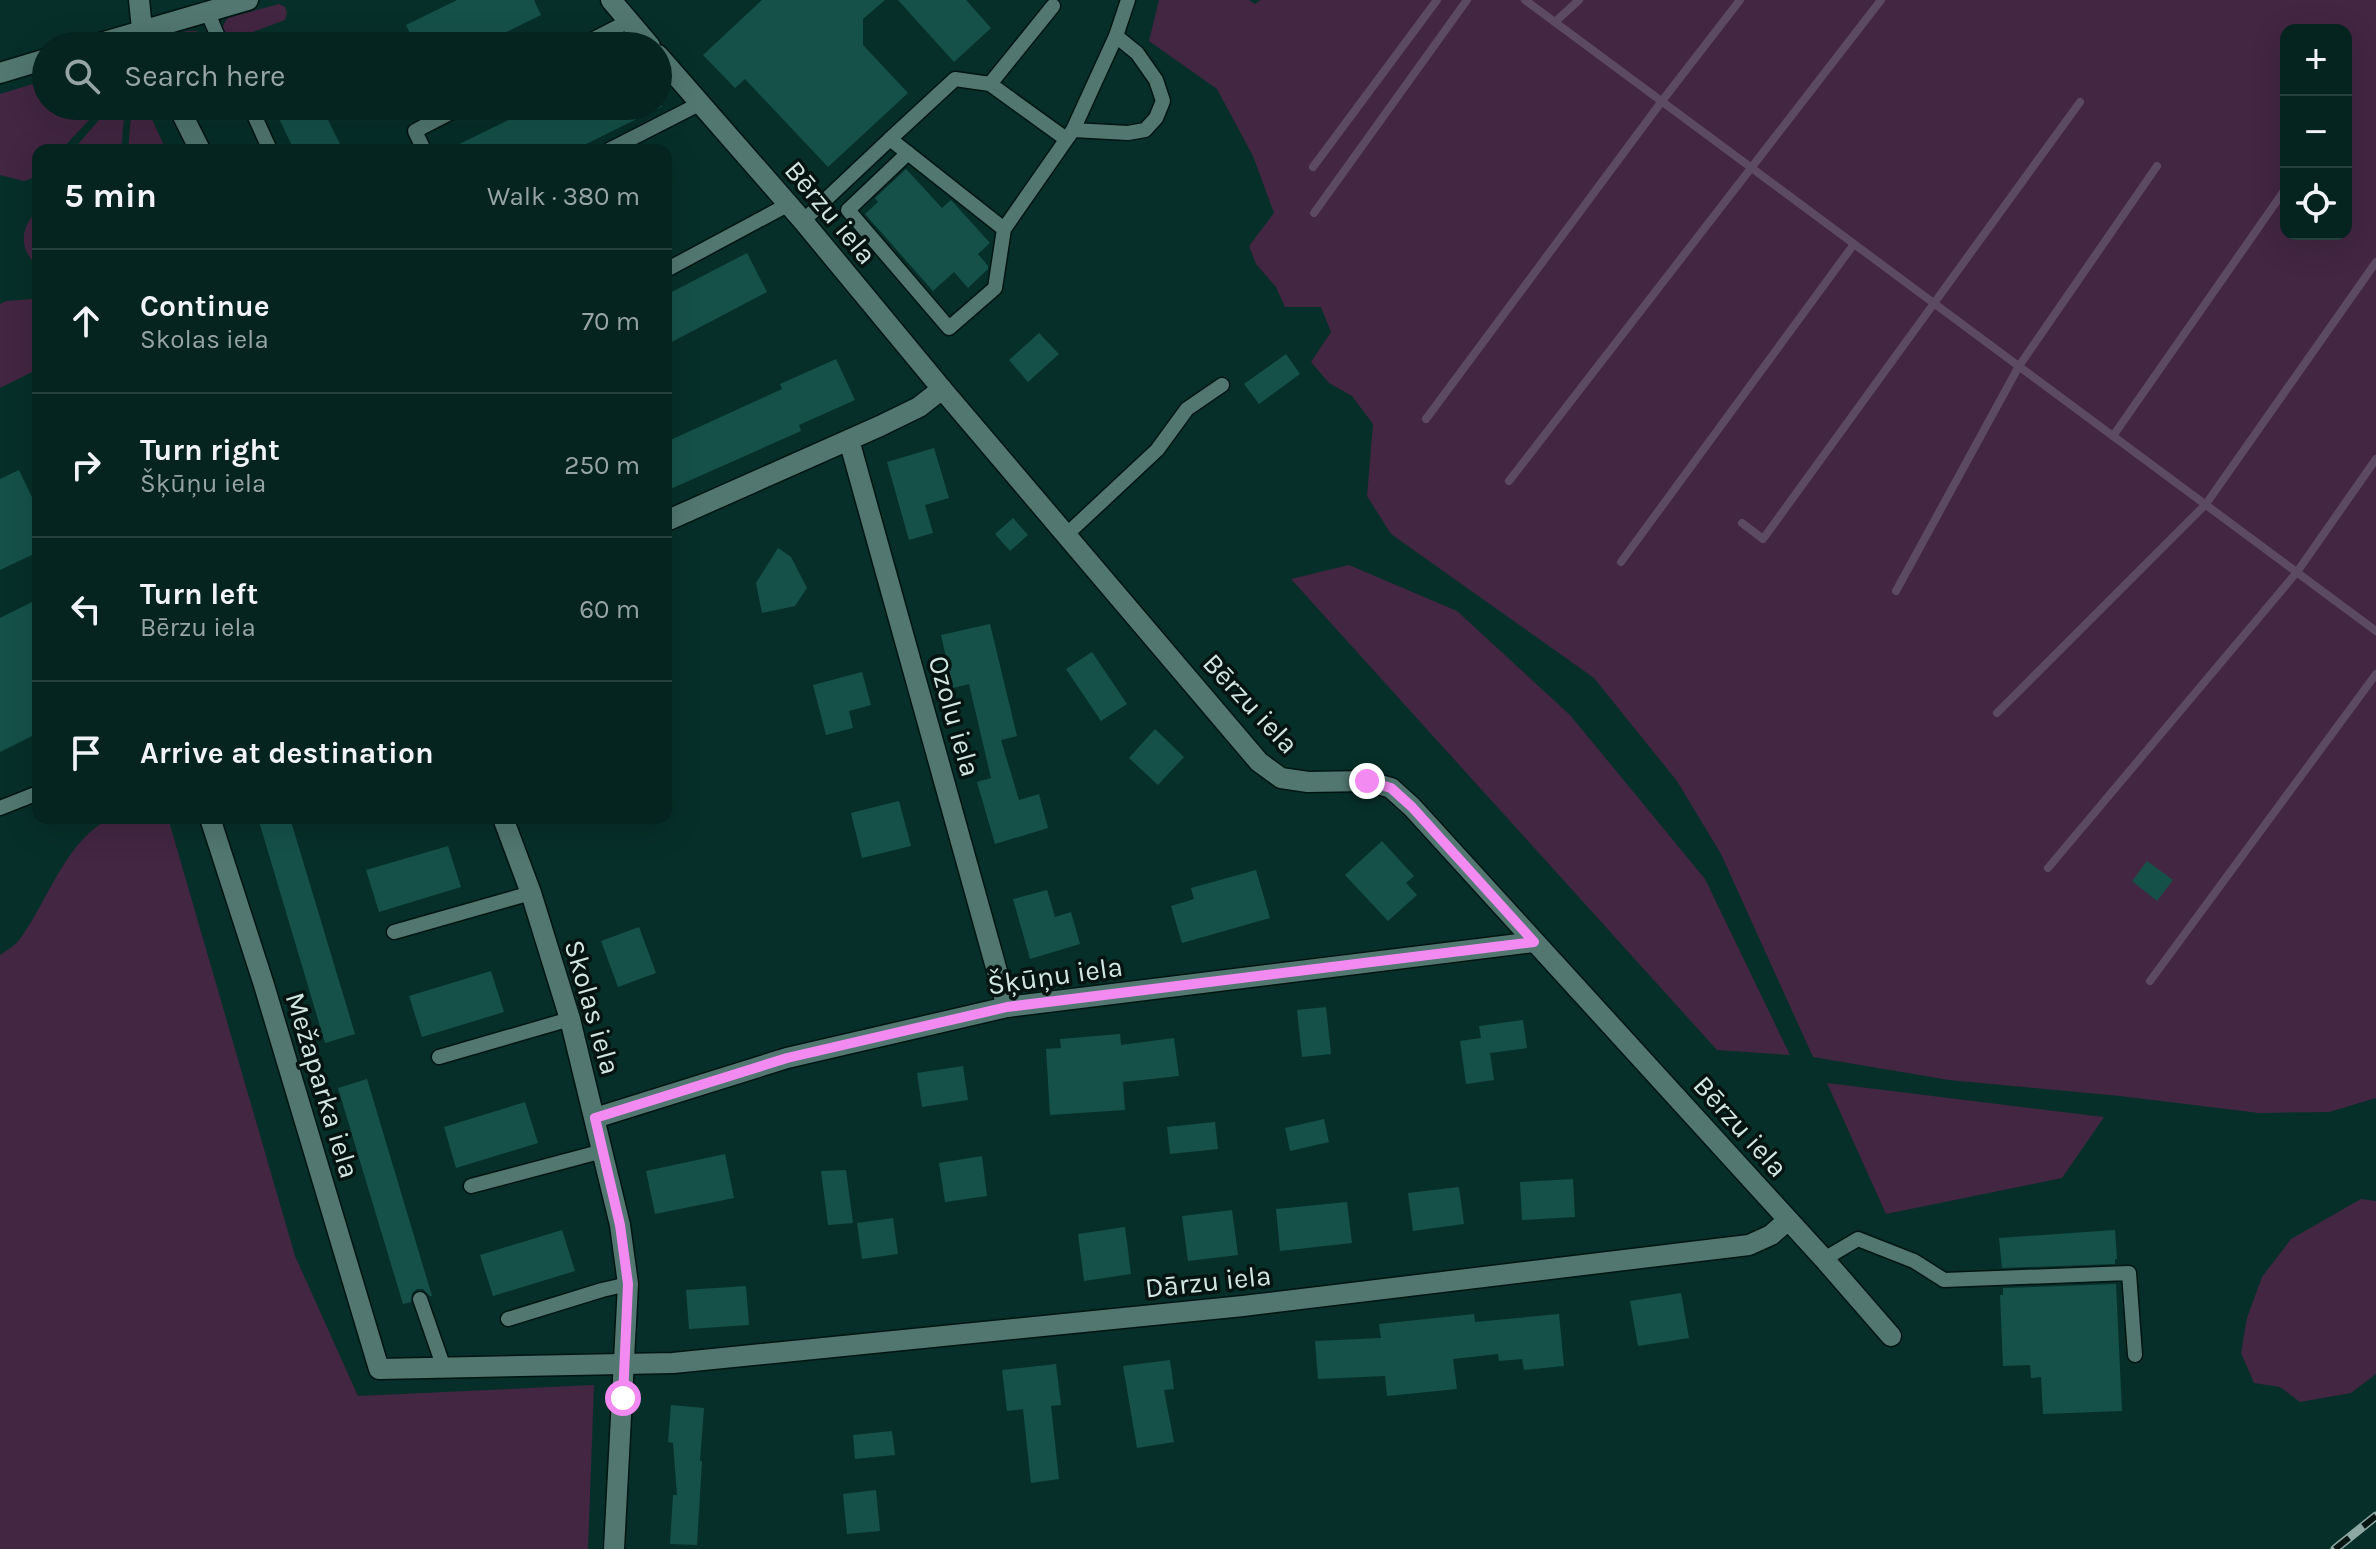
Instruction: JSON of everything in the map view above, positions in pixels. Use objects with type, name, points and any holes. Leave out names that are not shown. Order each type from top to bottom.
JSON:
[{"type":"street","points":[[139,0],[145,32]]},
{"type":"street","points":[[157,32],[201,8],[248,0]]},
{"type":"street","points":[[611,0],[638,32]]},
{"type":"street","points":[[0,73],[32,63]]},
{"type":"street","name":"Bērzu iela","points":[[672,71],[789,204],[1259,762],[1281,778],[1308,782],[1367,781],[1391,788],[1412,807],[1891,1336]]},
{"type":"street","points":[[185,120],[197,144]]},
{"type":"street","points":[[672,518],[919,407],[942,389]]},
{"type":"street","name":"Ozolu iela","points":[[849,440],[1007,1007]]},
{"type":"street","name":"Mežaparka iela","points":[[212,824],[264,985],[379,1369]]},
{"type":"street","name":"Skolas iela","points":[[505,824],[531,893],[570,1019],[620,1225],[628,1284],[614,1549]]},
{"type":"street","name":"Šķūņu iela","points":[[595,1118],[787,1058],[1007,1007],[1534,942]]},
{"type":"street","name":"Dārzu iela","points":[[379,1369],[673,1363],[1243,1306],[1749,1245],[1771,1235],[1788,1220]]},
{"type":"lane","points":[[908,153],[848,210],[949,328],[995,288],[1004,229],[1070,135],[1116,36],[1128,0]]},
{"type":"lane","points":[[990,84],[1053,6]]},
{"type":"lane","points":[[201,8],[214,32]]},
{"type":"lane","points":[[607,32],[629,21]]},
{"type":"lane","points":[[803,221],[955,79],[990,84],[1070,135],[1145,130],[1156,118],[1163,101],[1156,80],[1137,53],[1116,36]]},
{"type":"lane","points":[[672,118],[701,103]]},
{"type":"lane","points":[[256,120],[267,144]]},
{"type":"lane","points":[[421,144],[415,131],[436,120]]},
{"type":"lane","points":[[621,144],[668,120]]},
{"type":"lane","points":[[890,139],[1004,229]]},
{"type":"lane","points":[[672,267],[789,204]]},
{"type":"lane","points":[[1066,535],[1157,450],[1187,409],[1222,385]]},
{"type":"lane","points":[[0,808],[32,795]]},
{"type":"lane","points":[[394,932],[531,893]]},
{"type":"lane","points":[[439,1057],[570,1019]]},
{"type":"lane","points":[[471,1186],[603,1151]]},
{"type":"lane","points":[[1824,1259],[1858,1239],[1914,1261],[1944,1280],[2129,1273],[2135,1355]]},
{"type":"lane","points":[[508,1319],[628,1284]]},
{"type":"lane","points":[[420,1299],[444,1368]]},
{"type":"shaded area","points":[[1159,0],[1249,0],[1255,4],[1261,0],[2376,0],[2376,1098],[2329,1112],[2259,1113],[1949,1080],[1813,1057],[1721,854],[1677,781],[1594,678],[1391,534],[1367,496],[1373,424],[1352,396],[1329,383],[1311,362],[1331,332],[1321,307],[1285,307],[1276,287],[1256,264],[1249,246],[1274,213],[1253,156],[1217,89],[1149,41]]},
{"type":"shaded area","points":[[279,4],[285,7],[287,13],[285,20],[253,32],[222,32],[228,18]]},
{"type":"shaded area","points":[[32,84],[32,120],[89,120],[67,144],[32,144],[32,178],[24,181],[0,175],[0,94]]},
{"type":"shaded area","points":[[99,120],[124,120],[122,144],[78,144]]},
{"type":"shaded area","points":[[131,120],[152,120],[163,144],[129,144]]},
{"type":"shaded area","points":[[32,217],[32,259],[24,245]]},
{"type":"shaded area","points":[[32,299],[32,372],[0,388],[0,304]]},
{"type":"shaded area","points":[[1349,565],[1457,611],[1570,715],[1705,879],[1790,1055],[1717,1050],[1291,579]]},
{"type":"shaded area","points":[[101,824],[170,824],[295,1256],[358,1396],[594,1385],[588,1549],[0,1549],[0,955],[20,939],[70,855]]},
{"type":"shaded area","points":[[1827,1083],[2104,1117],[2062,1178],[1886,1214]]},
{"type":"shaded area","points":[[2361,1199],[2376,1201],[2376,1374],[2351,1393],[2300,1402],[2280,1387],[2254,1383],[2241,1353],[2247,1318],[2262,1277],[2291,1239]]},
{"type":"building","points":[[457,0],[534,0],[541,15],[506,32],[409,32],[406,25]]},
{"type":"building","points":[[762,0],[885,0],[863,19],[863,45],[908,93],[828,167],[745,79],[735,88],[703,55]]},
{"type":"building","points":[[898,0],[966,0],[991,28],[954,62]]},
{"type":"building","points":[[280,120],[328,120],[340,144],[291,144]]},
{"type":"building","points":[[508,120],[635,120],[586,144],[459,144]]},
{"type":"building","points":[[906,169],[942,208],[951,200],[990,243],[978,254],[988,269],[968,288],[954,272],[933,291],[865,214],[878,202],[875,198]]},
{"type":"building","points":[[747,253],[767,292],[672,342],[672,292]]},
{"type":"building","points":[[1039,333],[1059,354],[1028,382],[1009,360]]},
{"type":"building","points":[[1286,354],[1300,374],[1259,404],[1244,384]]},
{"type":"building","points":[[836,359],[855,400],[799,425],[801,431],[672,488],[672,439],[782,389],[780,384]]},
{"type":"building","points":[[934,448],[949,498],[925,505],[933,533],[909,540],[887,462]]},
{"type":"building","points":[[19,470],[32,497],[32,555],[0,570],[0,479]]},
{"type":"building","points":[[1013,518],[1028,535],[1010,551],[995,534]]},
{"type":"building","points":[[778,548],[791,557],[807,588],[795,606],[762,613],[756,583]]},
{"type":"building","points":[[32,602],[32,736],[0,752],[0,618]]},
{"type":"building","points":[[990,624],[1017,736],[1001,740],[1019,800],[1039,794],[1048,828],[995,844],[977,782],[991,778],[969,684],[953,688],[941,635]]},
{"type":"building","points":[[1092,652],[1127,704],[1101,721],[1066,669]]},
{"type":"building","points":[[862,672],[871,705],[849,711],[853,728],[826,735],[813,685]]},
{"type":"building","points":[[1155,729],[1184,757],[1158,785],[1129,758]]},
{"type":"building","points":[[899,801],[911,846],[862,858],[851,813]]},
{"type":"building","points":[[260,824],[292,824],[355,1034],[325,1043]]},
{"type":"building","points":[[1382,841],[1414,876],[1406,883],[1417,895],[1388,921],[1345,875]]},
{"type":"building","points":[[448,846],[461,887],[379,912],[366,870]]},
{"type":"building","points":[[2147,861],[2173,880],[2157,901],[2132,881]]},
{"type":"building","points":[[1256,870],[1270,918],[1182,943],[1171,906],[1194,899],[1191,888]]},
{"type":"building","points":[[1047,890],[1055,917],[1071,912],[1080,944],[1030,959],[1013,899]]},
{"type":"building","points":[[639,927],[656,973],[618,987],[601,941]]},
{"type":"building","points":[[491,971],[504,1012],[422,1037],[409,996]]},
{"type":"building","points":[[1326,1007],[1331,1054],[1302,1057],[1297,1010]]},
{"type":"building","points":[[1523,1020],[1527,1048],[1490,1053],[1494,1080],[1466,1084],[1460,1041],[1481,1038],[1479,1026]]},
{"type":"building","points":[[1120,1034],[1121,1045],[1174,1038],[1179,1076],[1123,1082],[1125,1110],[1050,1115],[1046,1049],[1061,1048],[1060,1039]]},
{"type":"building","points":[[963,1066],[968,1100],[922,1107],[917,1073]]},
{"type":"building","points":[[367,1079],[432,1296],[423,1289],[417,1289],[412,1293],[411,1302],[403,1304],[338,1088]]},
{"type":"building","points":[[525,1102],[538,1143],[456,1168],[444,1127]]},
{"type":"building","points":[[1324,1119],[1329,1142],[1290,1151],[1285,1128]]},
{"type":"building","points":[[1215,1122],[1218,1149],[1170,1154],[1167,1127]]},
{"type":"building","points":[[725,1154],[734,1198],[655,1214],[646,1171]]},
{"type":"building","points":[[982,1156],[987,1196],[945,1202],[939,1163]]},
{"type":"building","points":[[846,1170],[853,1223],[828,1225],[821,1171]]},
{"type":"building","points":[[1573,1179],[1575,1217],[1522,1220],[1520,1182]]},
{"type":"building","points":[[1459,1187],[1464,1224],[1413,1231],[1408,1193]]},
{"type":"building","points":[[1347,1202],[1352,1243],[1280,1251],[1276,1209]]},
{"type":"building","points":[[1232,1210],[1238,1255],[1188,1261],[1182,1216]]},
{"type":"building","points":[[893,1218],[898,1254],[862,1259],[857,1223]]},
{"type":"building","points":[[1125,1227],[1131,1274],[1084,1281],[1078,1234]]},
{"type":"building","points":[[562,1230],[575,1271],[493,1296],[480,1255]]},
{"type":"building","points":[[2115,1230],[2115,1264],[2002,1268],[1999,1238]]},
{"type":"building","points":[[2116,1284],[2122,1411],[2043,1414],[2041,1377],[2031,1378],[2030,1365],[2003,1366],[2000,1295],[2003,1295],[2003,1288]]},
{"type":"building","points":[[746,1286],[749,1325],[689,1329],[686,1290]]},
{"type":"building","points":[[1681,1293],[1689,1338],[1638,1346],[1630,1301]]},
{"type":"building","points":[[1474,1314],[1475,1322],[1559,1314],[1564,1366],[1524,1370],[1522,1359],[1499,1361],[1498,1354],[1453,1359],[1457,1389],[1387,1396],[1385,1376],[1318,1379],[1315,1341],[1381,1338],[1379,1324]]},
{"type":"building","points":[[1170,1360],[1174,1389],[1164,1390],[1174,1442],[1137,1448],[1123,1366]]},
{"type":"building","points":[[1056,1364],[1061,1405],[1051,1406],[1059,1479],[1031,1483],[1023,1409],[1007,1411],[1002,1370]]},
{"type":"building","points":[[671,1405],[704,1408],[697,1545],[670,1544],[673,1495],[677,1495],[673,1443],[668,1442]]},
{"type":"building","points":[[892,1431],[895,1455],[855,1459],[853,1435]]},
{"type":"building","points":[[876,1490],[880,1531],[847,1534],[843,1494]]},
{"type":"waterway","points":[[1313,167],[1437,0]]},
{"type":"waterway","points":[[1314,213],[1467,0]]},
{"type":"waterway","points":[[1525,0],[2376,631]]},
{"type":"waterway","points":[[1555,22],[1579,0]]},
{"type":"waterway","points":[[1426,419],[1740,0]]},
{"type":"waterway","points":[[1509,481],[1881,0]]},
{"type":"waterway","points":[[1742,523],[1763,539],[2080,102]]},
{"type":"waterway","points":[[1896,591],[2019,366],[2157,166]]},
{"type":"waterway","points":[[2113,436],[2280,197]]},
{"type":"waterway","points":[[1621,562],[1854,244]]},
{"type":"waterway","points":[[1997,713],[2206,504],[2376,262]]},
{"type":"waterway","points":[[2048,868],[2297,572],[2376,459]]},
{"type":"waterway","points":[[2150,981],[2376,674]]},
{"type":"railway","points":[[2335,1549],[2376,1516]]},
{"type":"route","points":[[623,1398],[628,1284],[620,1225],[595,1118],[787,1058],[1007,1007],[1534,942],[1412,807],[1391,788],[1367,781]]}]
